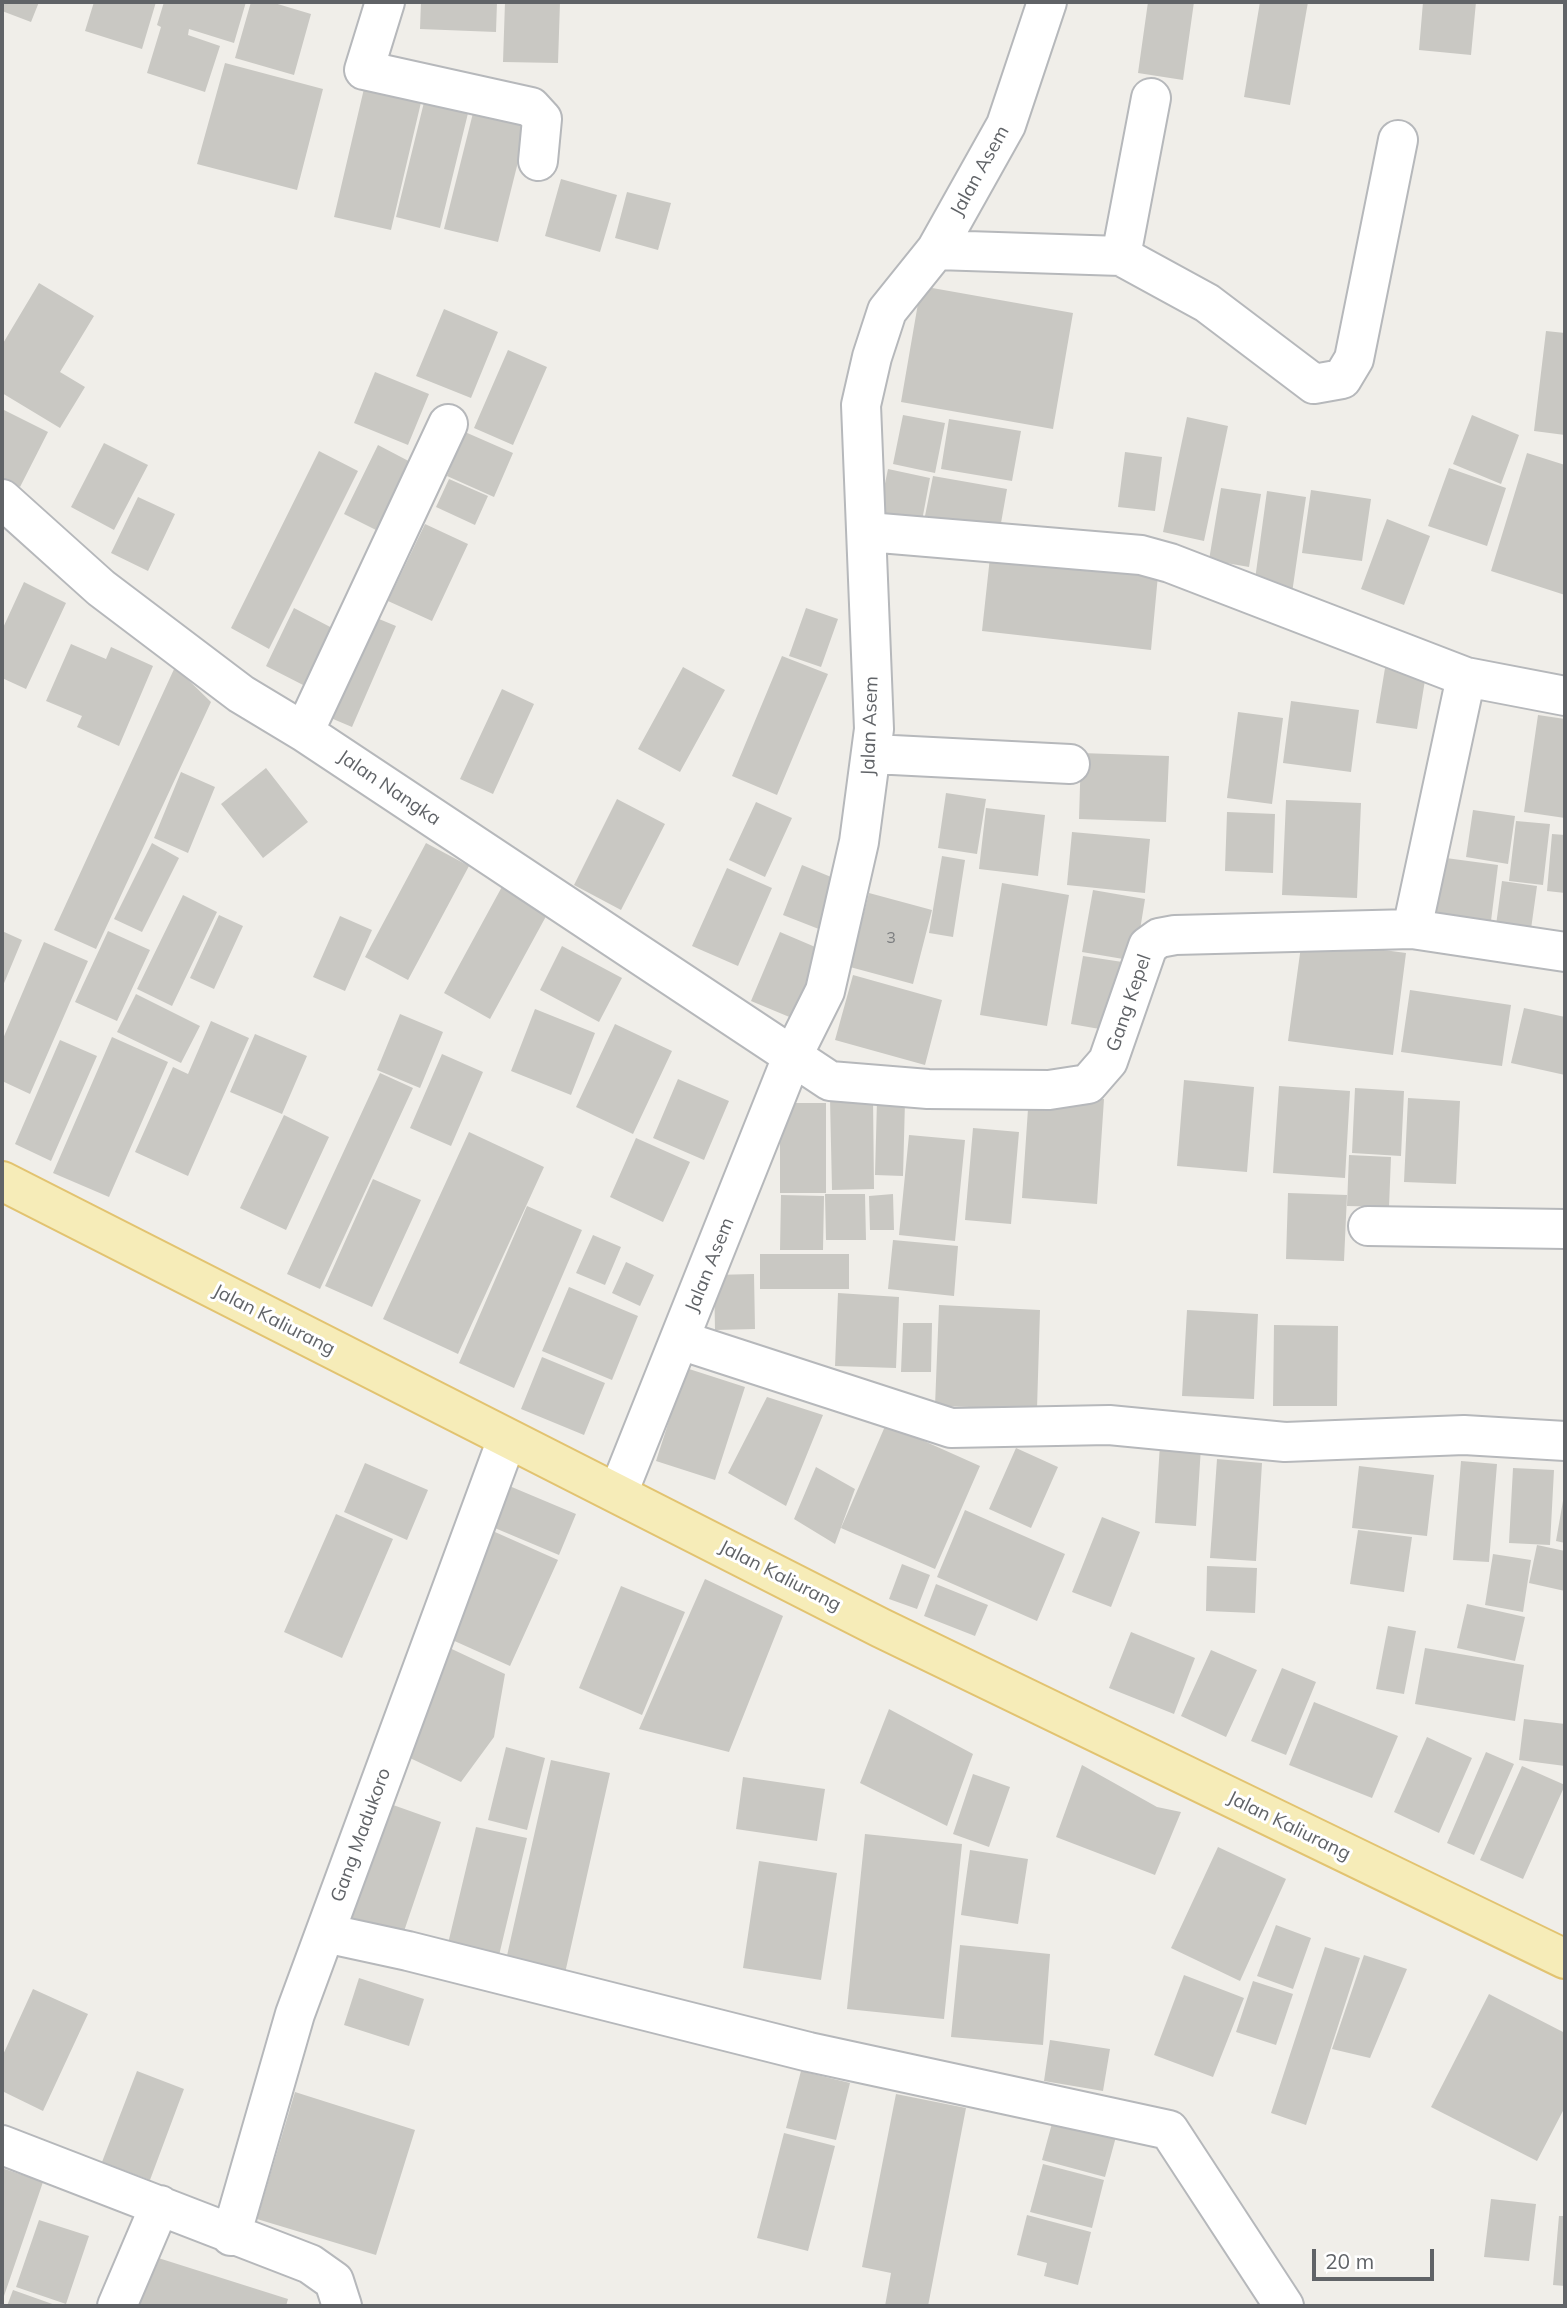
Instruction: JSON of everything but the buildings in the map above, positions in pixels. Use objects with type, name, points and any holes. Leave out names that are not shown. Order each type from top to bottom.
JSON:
[{"type":"main road","name":"Jalan Kaliurang","points":[[2,1181],[893,1634],[1565,1959]]},
{"type":"street","points":[[385,2],[364,70],[531,107],[542,119],[538,161]]},
{"type":"street","name":"Jalan Asem","points":[[618,1493],[792,1057],[825,991],[859,842],[873,754],[862,405],[887,311],[927,261],[1006,125],[1047,2]]},
{"type":"street","points":[[1121,256],[1151,98]]},
{"type":"street","points":[[927,261],[1121,256],[1207,303],[1314,384],[1342,379],[1354,359],[1398,140]]},
{"type":"street","points":[[304,732],[448,424]]},
{"type":"street","name":"Jalan Nangka","points":[[2,499],[101,588],[241,694],[304,732],[792,1057]]},
{"type":"street","points":[[868,532],[1141,555],[1170,563],[1466,677],[1565,696]]},
{"type":"street","points":[[1412,929],[1466,677]]},
{"type":"street","points":[[873,754],[1070,764]]},
{"type":"street","name":"Gang Kepel","points":[[792,1057],[830,1081],[928,1089],[1049,1090],[1088,1084],[1108,1061],[1148,946],[1159,938],[1197,934],[1412,929],[1565,952]]},
{"type":"street","points":[[1368,1226],[1565,1229]]},
{"type":"street","points":[[680,1340],[951,1428],[1109,1425],[1284,1442],[1464,1435],[1565,1441]]},
{"type":"street","name":"Gang Madukoro","points":[[231,2236],[295,2014],[507,1439]]},
{"type":"street","points":[[325,1933],[408,1951],[809,2052],[1169,2130],[1284,2306]]},
{"type":"street","points":[[2,2145],[160,2205],[231,2236],[310,2264],[334,2281],[342,2306]]},
{"type":"street","points":[[117,2306],[160,2205]]}]
